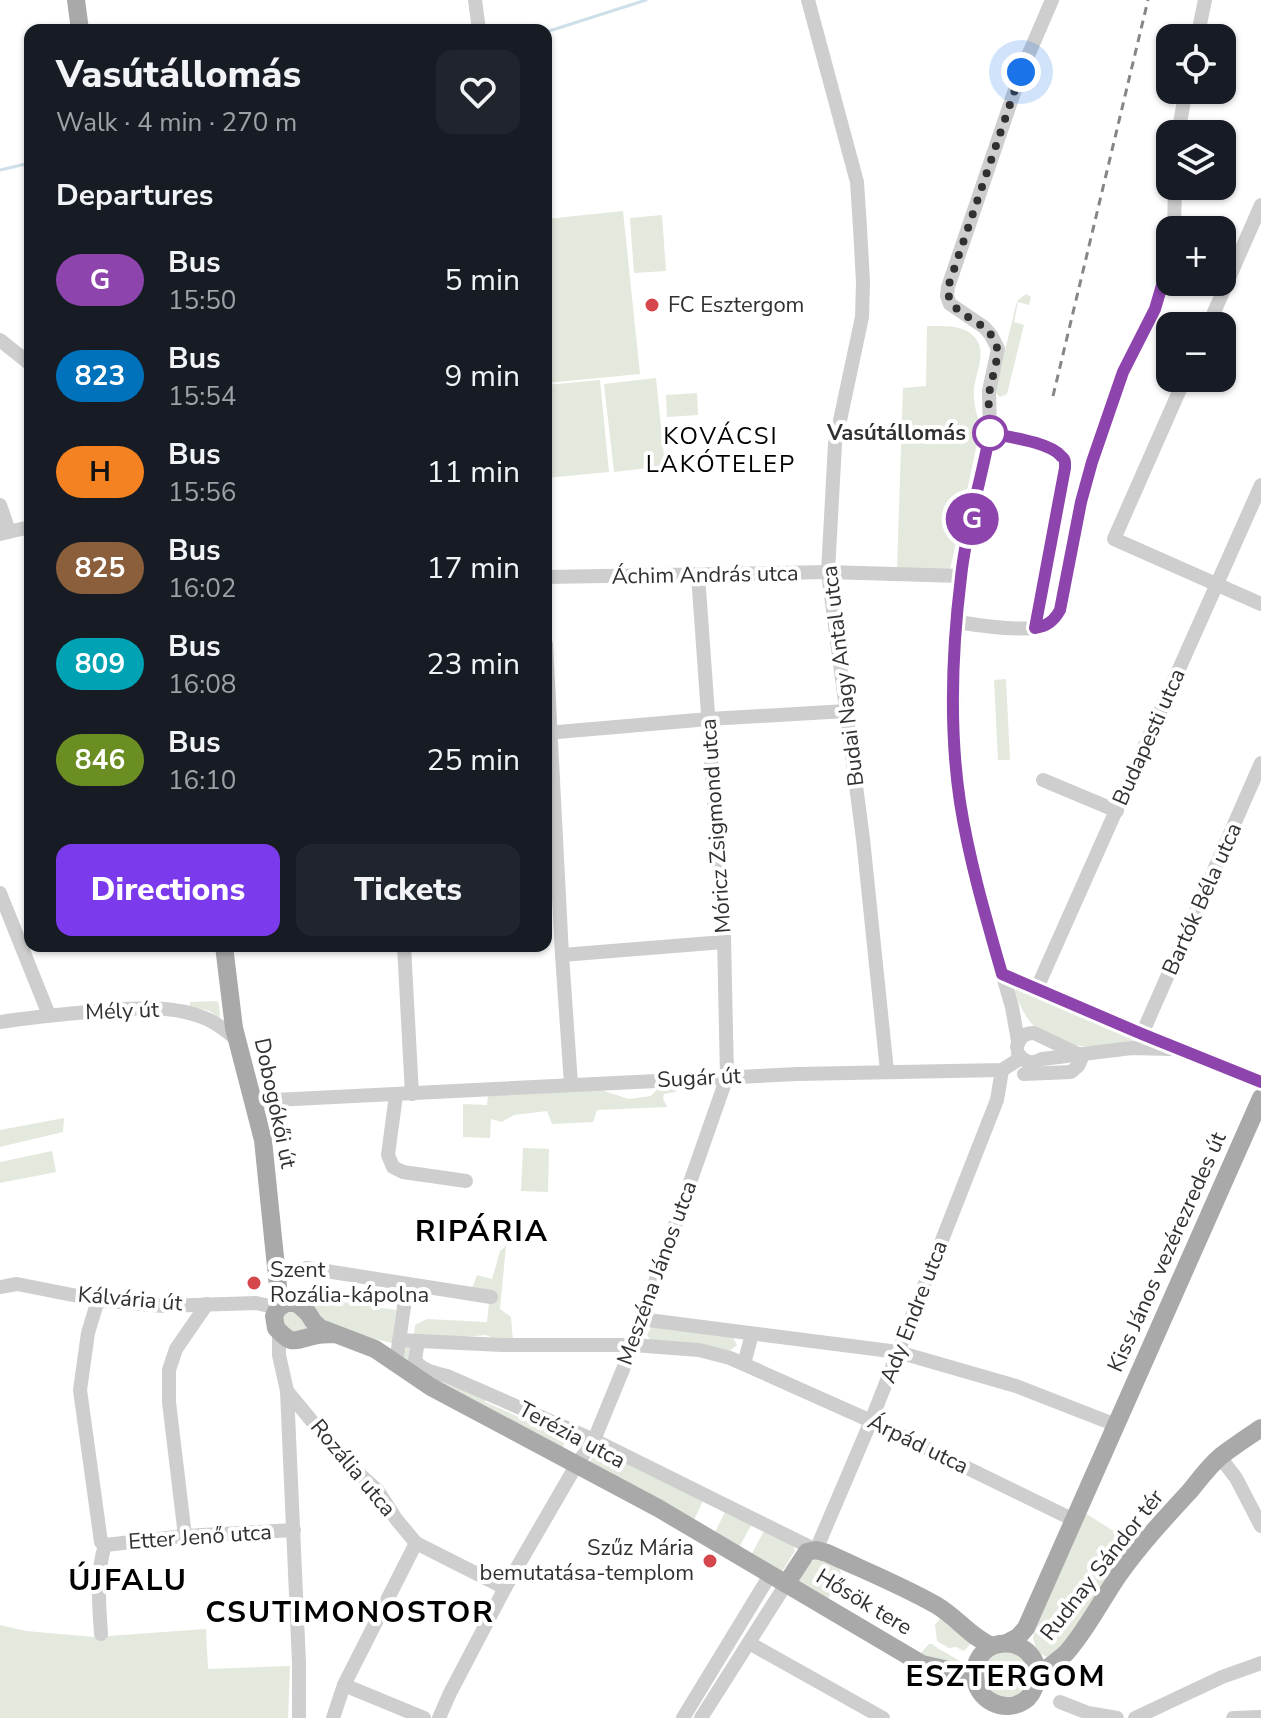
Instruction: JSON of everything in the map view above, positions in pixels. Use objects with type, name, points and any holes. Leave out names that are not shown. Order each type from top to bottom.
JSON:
[{"type":"main road","points":[[76,0],[79,24]]},
{"type":"main road","name":"Dobogókői út","points":[[225,952],[234,1028],[263,1140],[286,1319]]},
{"type":"main road","name":"Kiss János vezérezredes út","points":[[1116,1425],[1261,1098]]},
{"type":"main road","name":"Terézia utca","points":[[286,1319],[375,1349],[431,1387],[577,1464],[778,1579]]},
{"type":"main road","name":"Rudnay Sándor tér","points":[[1000,1644],[1018,1637],[1026,1628],[1116,1425]]},
{"type":"main road","name":"Rudnay Sándor tér","points":[[1025,1712],[1034,1691],[1039,1664],[1059,1660],[1138,1550],[1220,1457],[1261,1428]]},
{"type":"main road","name":"Hősök tere","points":[[975,1676],[922,1664],[778,1579],[807,1552],[816,1550],[827,1553],[938,1606],[978,1641],[1000,1644]]},
{"type":"main road","points":[[1026,1628],[1039,1664]]},
{"type":"main road","points":[[1025,1712],[993,1709],[979,1691],[975,1676],[979,1659],[1000,1644],[1016,1644],[1039,1664]]},
{"type":"street","points":[[475,0],[478,24]]},
{"type":"street","name":"Budai Nagy Antal utca","points":[[808,0],[857,182],[862,317],[835,444],[828,572],[863,839],[887,1071]]},
{"type":"street","points":[[1052,0],[1021,72],[948,287],[950,304],[984,327],[998,349],[989,391],[990,433],[961,576],[957,622],[954,715],[960,801],[1002,974],[1033,1062],[1132,1048],[1180,1049]]},
{"type":"street","points":[[1200,24],[1205,0]]},
{"type":"street","points":[[1214,312],[1261,205]]},
{"type":"street","points":[[957,622],[1035,628],[1050,623],[1057,616],[1092,462],[1123,372],[1159,296]]},
{"type":"street","points":[[0,340],[24,359]]},
{"type":"street","points":[[1179,392],[1114,539],[1261,604]]},
{"type":"street","name":"Budapesti utca","points":[[1037,988],[1261,485]]},
{"type":"street","points":[[0,505],[5,533]]},
{"type":"street","name":"Áchim András utca","points":[[552,577],[828,572],[961,576]]},
{"type":"street","name":"Móricz Zsigmond utca","points":[[698,575],[724,942],[727,1077]]},
{"type":"street","points":[[552,732],[846,711]]},
{"type":"street","name":"Bartók Béla utca","points":[[1142,1034],[1261,763]]},
{"type":"street","points":[[1043,780],[1117,811]]},
{"type":"street","points":[[552,783],[571,1084]]},
{"type":"street","points":[[0,893],[49,1015]]},
{"type":"street","points":[[562,955],[724,942]]},
{"type":"street","points":[[404,952],[412,1094]]},
{"type":"street","points":[[1002,974],[1261,1082]]},
{"type":"street","name":"Mély út","points":[[0,1022],[49,1015],[161,1008],[206,1018],[237,1040]]},
{"type":"street","points":[[1026,1044],[1080,1055]]},
{"type":"street","points":[[1026,1044],[1046,1046],[1042,1059]]},
{"type":"street","points":[[1002,1070],[1026,1044]]},
{"type":"street","points":[[1024,1074],[1071,1072],[1078,1066],[1080,1055]]},
{"type":"street","name":"Sugár út","points":[[252,1101],[727,1077],[1002,1070]]},
{"type":"street","name":"Ady Endre utca","points":[[816,1550],[871,1421],[997,1100],[1002,1070]]},
{"type":"street","name":"Meszéna János utca","points":[[439,1718],[505,1588],[594,1440],[633,1345],[727,1077]]},
{"type":"street","points":[[396,1095],[388,1155],[393,1167],[403,1172],[466,1181]]},
{"type":"street","points":[[307,1268],[491,1297]]},
{"type":"street","name":"Kálvária út","points":[[0,1287],[17,1284],[98,1300],[163,1306],[207,1304],[286,1319]]},
{"type":"street","points":[[396,1363],[407,1285]]},
{"type":"street","name":"Etter Jenő utca","points":[[98,1300],[88,1333],[80,1390],[101,1542],[105,1545]]},
{"type":"street","points":[[185,1536],[169,1402],[169,1370],[176,1349],[207,1304]]},
{"type":"street","points":[[286,1319],[279,1355],[287,1391],[299,1718]]},
{"type":"street","points":[[640,1319],[898,1352],[1016,1386],[1116,1425]]},
{"type":"street","points":[[744,1364],[752,1334]]},
{"type":"street","name":"Árpád utca","points":[[399,1340],[502,1345],[633,1345],[699,1350],[730,1358],[871,1421],[1074,1520]]},
{"type":"street","name":"Terézia utca","points":[[418,1341],[415,1360],[418,1365],[594,1440],[816,1550]]},
{"type":"street","name":"Rozália utca","points":[[287,1391],[344,1460],[378,1491],[416,1543],[505,1588]]},
{"type":"street","points":[[1220,1457],[1256,1504],[1261,1526]]},
{"type":"street","name":"Etter Jenő utca","points":[[105,1545],[185,1536],[294,1530]]},
{"type":"street","points":[[333,1718],[344,1685],[416,1543]]},
{"type":"street","name":"Etter Jenő utca","points":[[101,1634],[99,1569],[105,1545]]},
{"type":"street","points":[[701,1718],[749,1643],[778,1579]]},
{"type":"street","points":[[683,1718],[778,1579]]},
{"type":"street","points":[[749,1643],[883,1718]]},
{"type":"street","points":[[1135,1718],[1195,1689],[1261,1663]]},
{"type":"street","points":[[344,1685],[424,1718]]},
{"type":"street","points":[[1060,1702],[1088,1713],[1117,1718]]},
{"type":"street","points":[[1233,1718],[1261,1717]]},
{"type":"shaded area","points":[[623,211],[640,374],[552,382],[552,218]]},
{"type":"shaded area","points":[[662,215],[666,271],[634,273],[630,218]]},
{"type":"shaded area","points":[[1026,294],[1031,297],[1029,305],[1018,302],[1014,322],[1024,325],[1007,394],[1000,397],[995,392],[1016,305],[1018,300]]},
{"type":"shaded area","points":[[927,326],[965,330],[973,335],[980,349],[974,393],[981,425],[950,570],[897,568],[903,388],[926,386]]},
{"type":"shaded area","points":[[656,378],[665,466],[614,472],[604,384]]},
{"type":"shaded area","points":[[600,380],[609,472],[552,477],[552,384]]},
{"type":"shaded area","points":[[697,393],[698,415],[667,417],[666,395]]},
{"type":"shaded area","points":[[1006,679],[1010,760],[998,760],[994,680]]},
{"type":"shaded area","points":[[1013,988],[1137,1039],[1097,1047],[1060,1040],[1031,1023]]},
{"type":"shaded area","points":[[217,1001],[220,1019],[210,1011],[190,1007],[190,1002]]},
{"type":"shaded area","points":[[661,1085],[676,1085],[676,1092],[664,1094],[667,1107],[597,1110],[593,1122],[552,1124],[547,1111],[514,1115],[502,1122],[491,1119],[490,1138],[463,1137],[463,1104],[487,1105],[488,1095],[601,1090],[629,1099],[651,1096]]},
{"type":"shaded area","points":[[64,1118],[63,1132],[0,1147],[0,1130]]},
{"type":"shaded area","points":[[523,1148],[549,1149],[548,1192],[521,1191]]},
{"type":"shaded area","points":[[52,1151],[56,1172],[0,1183],[0,1162]]},
{"type":"shaded area","points":[[506,1246],[500,1309],[511,1317],[513,1341],[497,1340],[486,1335],[452,1338],[414,1335],[415,1325],[427,1319],[487,1322],[489,1303],[471,1291],[477,1275],[492,1279],[500,1251]]},
{"type":"shaded area","points":[[297,1295],[396,1310],[392,1343],[320,1325]]},
{"type":"shaded area","points":[[287,1306],[310,1326],[297,1339],[276,1318]]},
{"type":"shaded area","points":[[653,1324],[731,1334],[737,1345],[730,1351],[697,1345],[652,1343],[647,1335]]},
{"type":"shaded area","points":[[405,1346],[412,1346],[413,1360],[486,1399],[485,1402],[566,1438],[562,1451],[401,1362]]},
{"type":"shaded area","points":[[599,1449],[703,1501],[692,1524],[588,1464]]},
{"type":"shaded area","points":[[726,1510],[752,1524],[738,1549],[714,1534]]},
{"type":"shaded area","points":[[1085,1513],[1131,1542],[1073,1632],[1047,1657],[1037,1652],[1033,1638],[1040,1613]]},
{"type":"shaded area","points":[[764,1531],[793,1545],[795,1551],[781,1573],[750,1557]]},
{"type":"shaded area","points":[[817,1558],[839,1568],[841,1572],[829,1597],[825,1599],[797,1582],[808,1564]]},
{"type":"shaded area","points":[[941,1617],[972,1642],[964,1651],[937,1641],[935,1625]]},
{"type":"shaded area","points":[[0,1625],[26,1631],[94,1637],[206,1629],[208,1669],[290,1666],[288,1718],[0,1718]]},
{"type":"shaded area","points":[[929,1644],[960,1661],[957,1669],[920,1654]]},
{"type":"shaded area","points":[[1004,1651],[1020,1655],[1031,1667],[1027,1691],[1005,1702],[984,1689],[985,1665]]},
{"type":"waterway","points":[[552,30],[646,0]]},
{"type":"waterway","points":[[0,170],[24,164]]},
{"type":"railway","points":[[1053,396],[1148,0]]},
{"type":"bus line","name":"G","points":[[1160,296],[1113,399],[1081,502],[1060,610],[1054,620],[1045,626],[1035,628],[1065,468],[1064,459],[1059,453],[1042,446],[990,433],[961,576],[954,715],[960,801],[1002,974],[1261,1082]]},
{"type":"place","name":"FC Esztergom","points":[[652,305]]},
{"type":"place","name":"Vasútállomás","points":[[990,433]]},
{"type":"place","name":"Szent Rozália-kápolna","points":[[254,1283]]},
{"type":"place","name":"Szűz Mária bemutatása-templom","points":[[710,1561]]},
{"type":"district","name":"KOVÁCSI LAKÓTELEP","points":[[721,450]]},
{"type":"district","name":"RIPÁRIA","points":[[482,1231]]},
{"type":"district","name":"ÚJFALU","points":[[128,1580]]},
{"type":"district","name":"CSUTIMONOSTOR","points":[[350,1612]]},
{"type":"district","name":"ESZTERGOM","points":[[1006,1676]]},
{"type":"route","points":[[990,433],[989,391],[998,349],[996,342],[984,327],[950,304],[947,296],[1021,72]]}]
